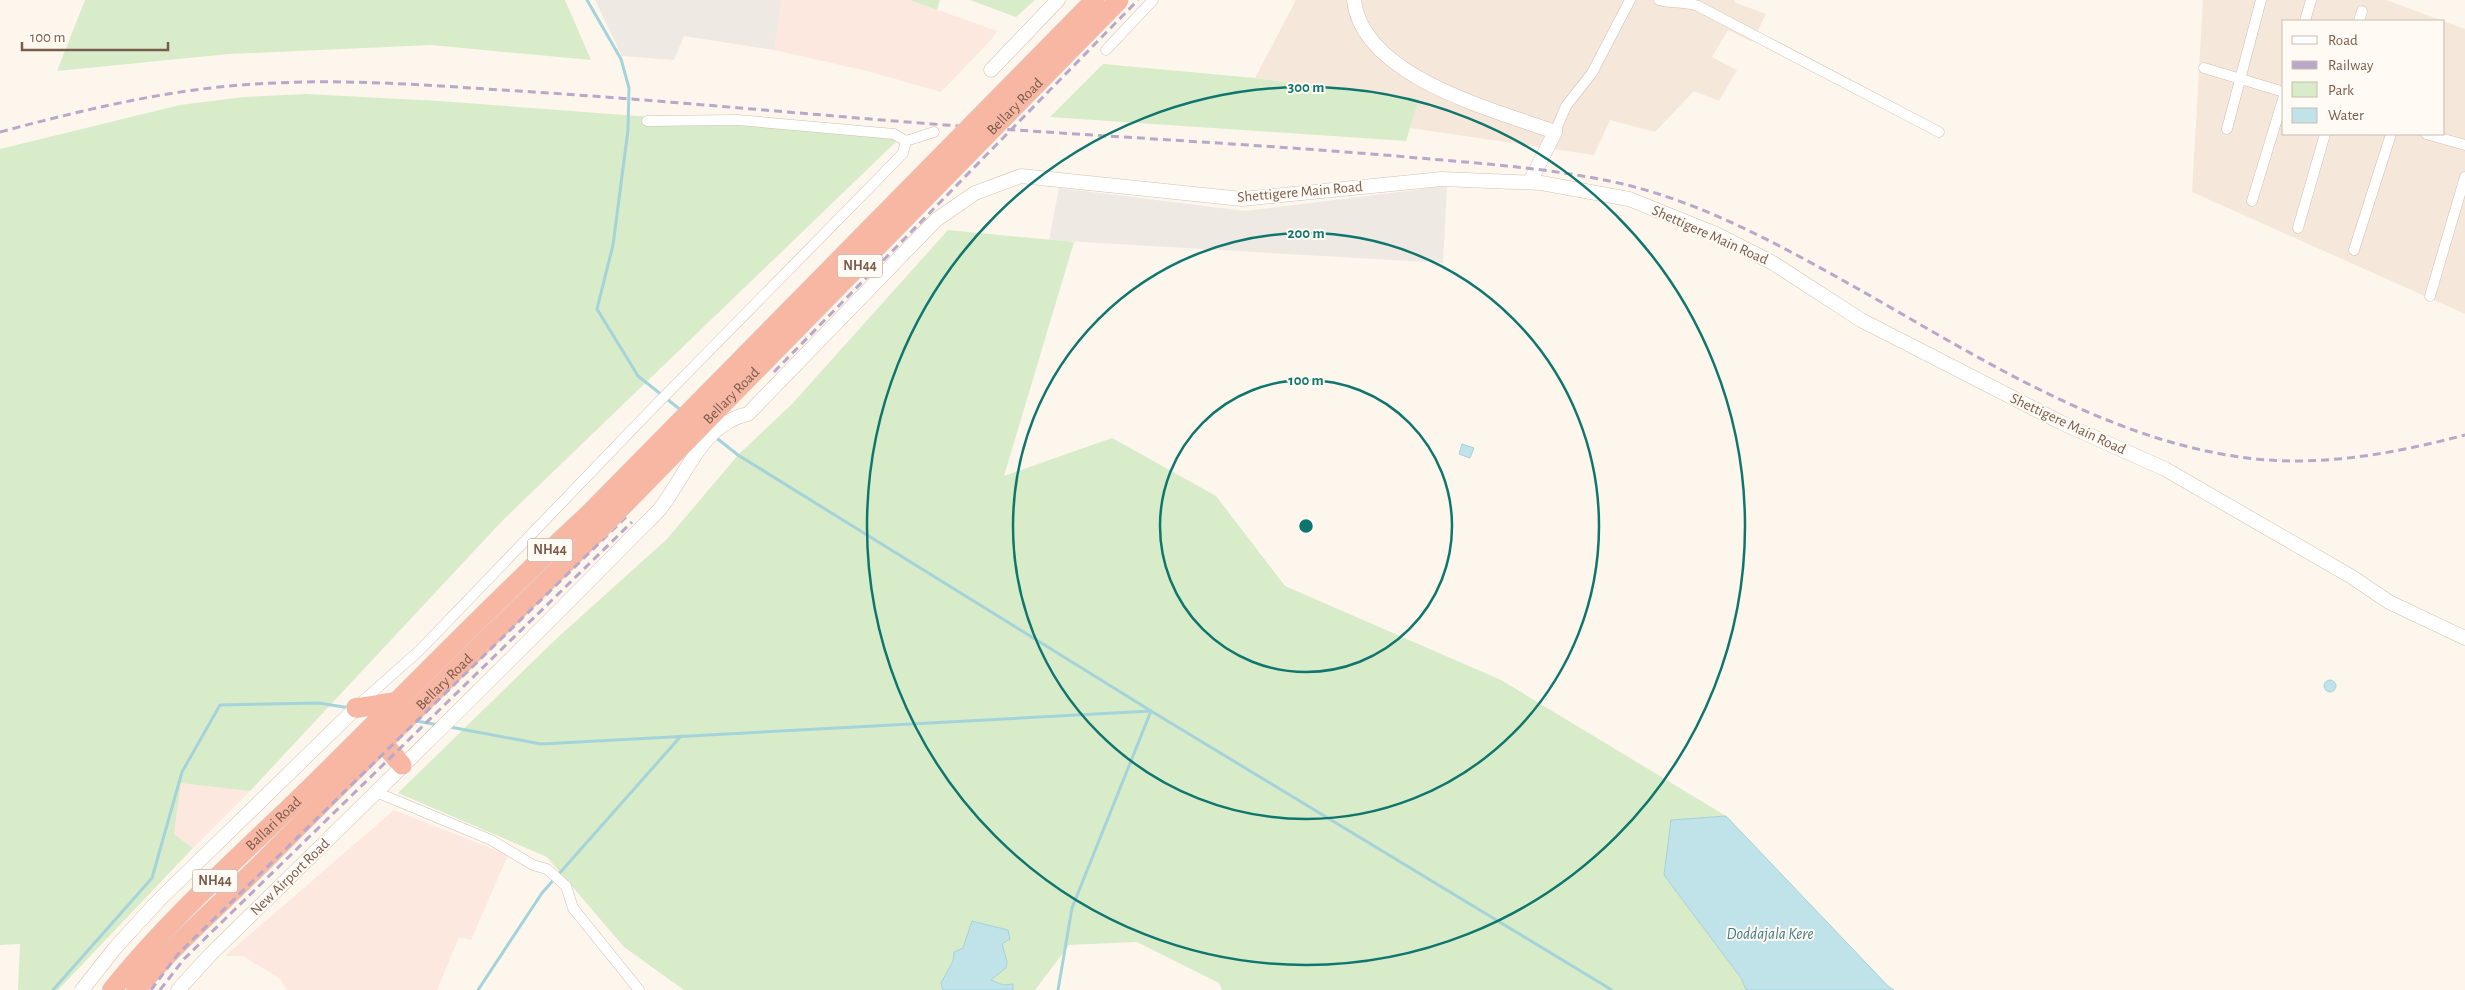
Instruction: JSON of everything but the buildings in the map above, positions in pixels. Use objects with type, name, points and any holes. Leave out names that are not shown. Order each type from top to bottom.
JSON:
[{"type":"highway","name":"Bellary Road","points":[[387,710],[513,584],[587,516],[1094,0]]},
{"type":"highway","name":"Bellary Road","points":[[329,781],[383,743],[598,531],[1120,0]]},
{"type":"highway","points":[[354,710],[387,710]]},
{"type":"highway","name":"Ballari Road","points":[[136,990],[174,946],[262,863],[387,710]]},
{"type":"highway","points":[[383,743],[402,765]]},
{"type":"highway","name":"Ballari Road","points":[[112,990],[156,937],[329,781]]},
{"type":"main road","points":[[991,70],[1058,0]]},
{"type":"main road","points":[[1354,0],[1358,17],[1365,29],[1389,58],[1406,72],[1441,90],[1555,132],[1530,182]]},
{"type":"main road","name":"Shettigere Main Road","points":[[694,455],[717,431],[736,417],[748,414],[936,220],[975,193],[1021,176],[1242,199],[1442,179],[1530,182],[1629,199],[1716,234],[1773,263],[1861,320],[2060,422],[2165,469],[2344,572],[2388,602],[2465,638]]},
{"type":"main road","name":"New Airport Road","points":[[178,990],[210,955],[402,765],[510,662],[659,509],[694,455]]},
{"type":"main road","points":[[82,990],[115,948],[159,900],[354,710]]},
{"type":"street","points":[[1106,50],[1153,0]]},
{"type":"street","points":[[1555,132],[1566,106],[1592,73],[1630,0]]},
{"type":"street","points":[[1659,0],[1669,3],[1687,2],[1698,6],[1939,132]]},
{"type":"street","points":[[2227,129],[2261,0]]},
{"type":"street","points":[[2305,20],[2311,0]]},
{"type":"street","points":[[2204,68],[2282,91]]},
{"type":"street","points":[[2252,201],[2282,103]]},
{"type":"street","points":[[647,121],[738,120],[894,134],[906,141],[934,132]]},
{"type":"street","points":[[2298,228],[2325,135]]},
{"type":"street","points":[[2354,250],[2390,135]]},
{"type":"street","points":[[2430,135],[2465,145]]},
{"type":"street","points":[[354,710],[420,650],[647,414],[903,153],[906,141]]},
{"type":"street","points":[[2430,296],[2465,177]]},
{"type":"street","points":[[376,792],[491,840],[533,865],[547,869],[566,886],[573,908],[639,990]]},
{"type":"shaded area","points":[[595,0],[782,0],[774,50],[684,36],[674,60],[622,56]]},
{"type":"shaded area","points":[[782,0],[910,0],[997,31],[991,40],[941,92],[867,71],[774,50]]},
{"type":"shaded area","points":[[1296,0],[1735,0],[1734,2],[1766,14],[1752,42],[1728,30],[1712,57],[1737,70],[1719,101],[1694,91],[1655,132],[1610,120],[1594,155],[1410,128],[1418,99],[1255,78]]},
{"type":"shaded area","points":[[2203,0],[2386,0],[2440,20],[2282,20],[2282,135],[2445,135],[2445,21],[2465,29],[2465,314],[2192,192]]},
{"type":"shaded area","points":[[1447,186],[1443,263],[1049,240],[1059,188],[1245,211]]},
{"type":"shaded area","points":[[181,782],[250,791],[193,848],[174,834]]},
{"type":"shaded area","points":[[394,810],[508,855],[471,940],[459,937],[437,990],[287,990],[279,978],[243,956],[225,956]]},
{"type":"green space","points":[[85,0],[565,0],[591,60],[431,45],[229,54],[57,71]]},
{"type":"green space","points":[[910,0],[940,0],[937,10]]},
{"type":"green space","points":[[970,0],[1035,0],[1016,17]]},
{"type":"green space","points":[[1103,64],[1255,78],[1419,99],[1406,141],[1050,117]]},
{"type":"green space","points":[[306,94],[439,101],[902,136],[503,520],[250,791],[181,783],[174,834],[193,848],[58,990],[18,990],[20,944],[0,945],[0,149],[180,105],[243,97]]},
{"type":"green space","points":[[948,230],[1074,242],[1004,476],[1112,438],[1216,496],[1285,586],[1501,680],[1726,816],[1671,821],[1746,990],[1222,990],[1219,983],[1137,942],[1069,945],[1035,990],[684,990],[624,947],[547,857],[398,793],[555,640],[667,539],[738,455],[792,404]]},
{"type":"water","points":[[1462,444],[1474,448],[1470,458],[1459,454]]},
{"type":"water","points":[[2332,680],[2335,681],[2335,691],[2328,692],[2325,691],[2324,684],[2325,681]]},
{"type":"water","name":"Doddajala Kere","points":[[1726,816],[1888,986],[1894,990],[1746,990],[1741,978],[1664,875],[1671,820]]},
{"type":"water","points":[[972,921],[1008,930],[1010,939],[1002,944],[1007,962],[1006,968],[991,980],[1003,985],[1013,984],[1013,990],[943,990],[941,983],[953,961],[954,952],[963,948]]},
{"type":"waterway","points":[[587,0],[621,59],[629,88],[628,130],[613,245],[597,309],[638,376],[682,411]]},
{"type":"waterway","points":[[714,436],[738,455],[1151,711],[1612,990]]},
{"type":"waterway","points":[[53,990],[152,878],[182,772],[220,705],[319,703],[350,708]]},
{"type":"waterway","points":[[450,727],[541,744],[1151,711],[1072,908],[1058,990]]},
{"type":"waterway","points":[[416,721],[439,725]]},
{"type":"waterway","points":[[478,990],[542,893],[681,736]]},
{"type":"railway","points":[[774,372],[1138,0]]},
{"type":"railway","points":[[0,132],[102,107],[171,93],[276,83],[366,82],[578,95],[941,125],[1347,152],[1481,163],[1567,173],[1652,192],[1737,225],[1844,281],[2007,373],[2063,401],[2121,425],[2180,445],[2240,457],[2302,461],[2384,453],[2465,435]]},
{"type":"railway","points":[[768,366],[1044,87]]},
{"type":"railway","points":[[151,990],[178,954],[626,517]]},
{"type":"railway","points":[[160,990],[184,959],[632,522]]}]
